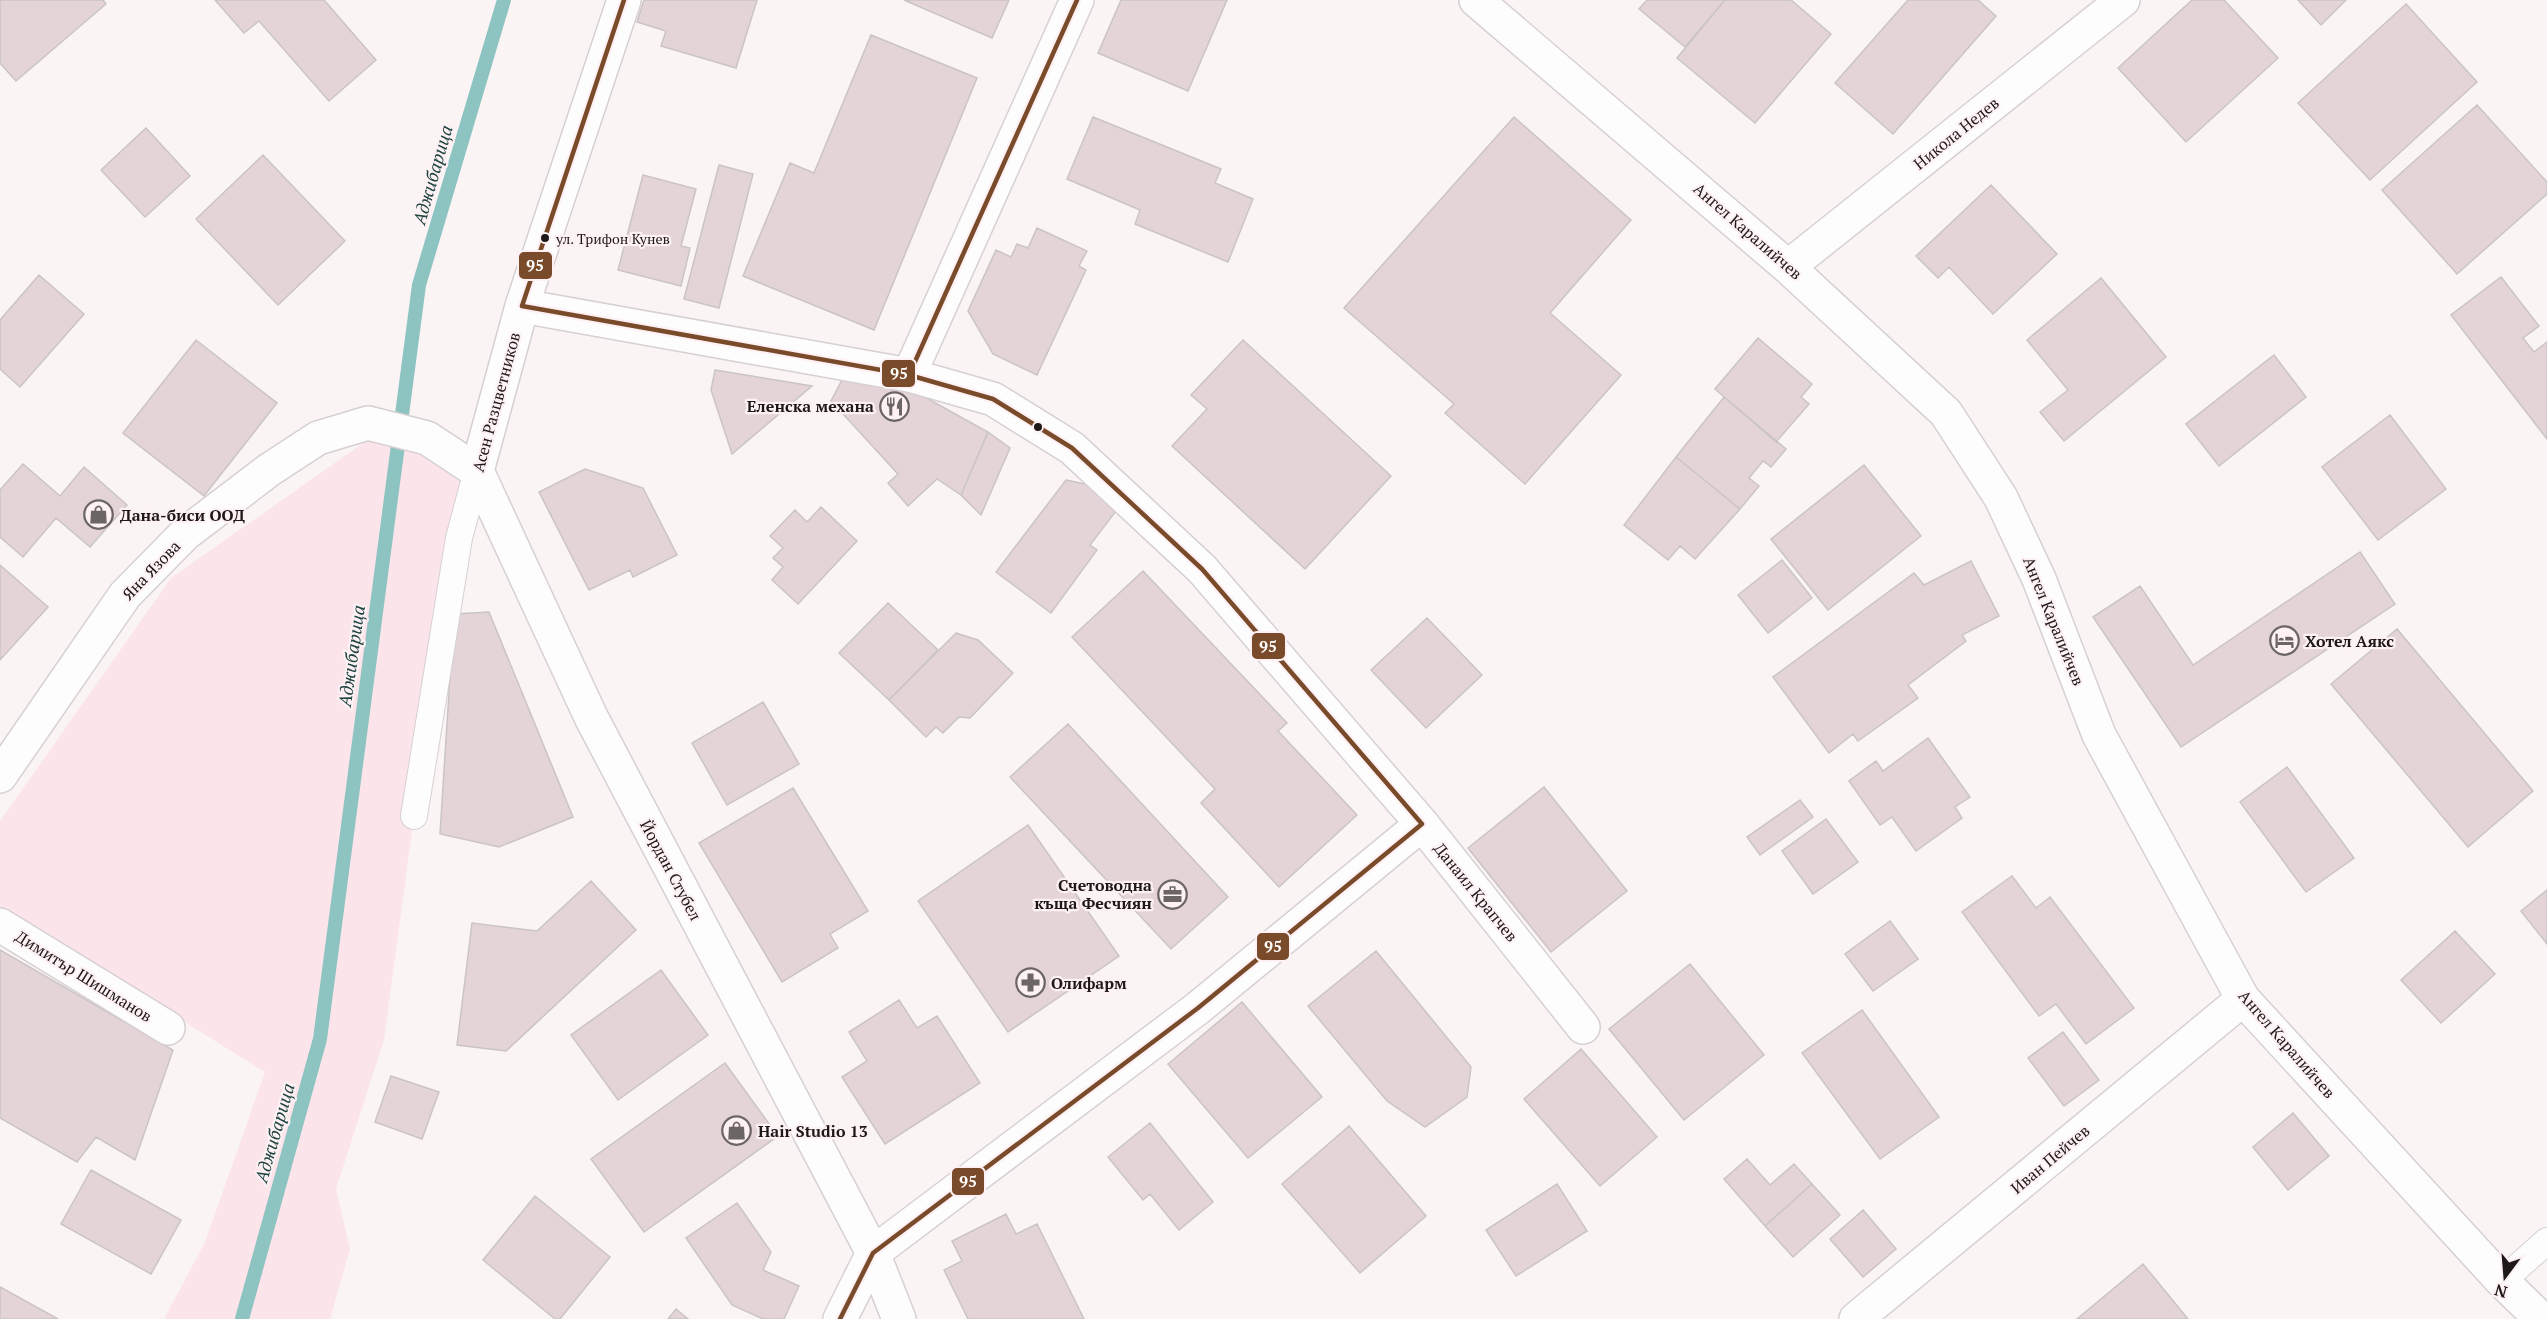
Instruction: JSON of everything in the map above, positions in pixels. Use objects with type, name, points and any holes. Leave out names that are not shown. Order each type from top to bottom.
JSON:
[{"type":"street","name":"Асен Разцветников","points":[[477,471],[522,306],[624,0]]},
{"type":"street","points":[[909,375],[1077,0]]},
{"type":"street","name":"Ангел Каралийчев","points":[[1476,0],[1788,267],[1946,413],[2001,498],[2039,579],[2099,735],[2243,999],[2502,1281],[2541,1319]]},
{"type":"street","name":"Никола Недев","points":[[1788,267],[2123,0]]},
{"type":"street","name":"Данаил Крапчев","points":[[522,306],[909,375],[993,399],[1072,448],[1202,569],[1422,824],[1583,1027]]},
{"type":"street","name":"Яна Язова","points":[[0,776],[125,595],[185,534],[269,470],[318,438],[368,423],[427,438],[477,471]]},
{"type":"street","name":"Йордан Стубел","points":[[477,471],[591,717],[873,1253],[899,1319]]},
{"type":"street","points":[[840,1319],[873,1253],[1198,1008],[1422,824]]},
{"type":"street","name":"Димитър Шишманов","points":[[0,925],[168,1028]]},
{"type":"street","name":"Иван Пейчев","points":[[1856,1319],[2243,999]]},
{"type":"lane","name":"Асен Разцветников","points":[[414,816],[459,538],[477,471]]},
{"type":"lane","points":[[2502,1281],[2547,1241]]},
{"type":"shaded area","points":[[368,423],[477,471],[414,816],[384,1040],[336,1189],[350,1249],[330,1319],[164,1319],[205,1242],[265,1072],[0,907],[0,821],[171,578],[366,441]]},
{"type":"building","points":[[0,0],[103,0],[106,4],[16,81],[0,63]]},
{"type":"building","points":[[215,0],[324,0],[376,60],[329,101],[259,21],[244,33]]},
{"type":"building","points":[[644,0],[757,0],[736,68],[661,46],[666,31],[637,22]]},
{"type":"building","points":[[904,0],[1009,0],[992,38]]},
{"type":"building","points":[[1121,0],[1227,0],[1188,91],[1098,53]]},
{"type":"building","points":[[1647,0],[1725,0],[1685,47],[1639,9]]},
{"type":"building","points":[[1725,0],[1791,0],[1831,34],[1755,123],[1677,58]]},
{"type":"building","points":[[1908,0],[1978,0],[1996,16],[1893,134],[1835,83]]},
{"type":"building","points":[[2192,0],[2224,0],[2278,58],[2186,142],[2118,68]]},
{"type":"building","points":[[2298,0],[2346,0],[2321,25]]},
{"type":"building","points":[[2406,4],[2477,82],[2370,180],[2298,103]]},
{"type":"building","points":[[871,35],[977,78],[874,330],[743,276],[790,163],[814,173]]},
{"type":"building","points":[[2477,105],[2547,182],[2547,194],[2457,274],[2382,190]]},
{"type":"building","points":[[1093,117],[1221,169],[1215,183],[1253,199],[1228,262],[1135,224],[1140,210],[1067,179]]},
{"type":"building","points":[[1514,117],[1631,220],[1550,313],[1621,375],[1525,484],[1445,413],[1454,404],[1344,308]]},
{"type":"building","points":[[146,128],[190,176],[145,217],[101,170]]},
{"type":"building","points":[[263,155],[345,241],[278,305],[196,219]]},
{"type":"building","points":[[719,165],[753,174],[719,308],[684,299]]},
{"type":"building","points":[[643,175],[696,189],[681,246],[690,248],[681,286],[618,270]]},
{"type":"building","points":[[1991,185],[2057,254],[1993,314],[1949,267],[1938,278],[1916,256]]},
{"type":"building","points":[[1037,228],[1087,251],[1079,266],[1086,270],[1037,375],[993,354],[968,311],[996,250],[1011,257],[1017,244],[1028,248]]},
{"type":"building","points":[[39,275],[84,314],[20,387],[0,369],[0,320]]},
{"type":"building","points":[[2501,277],[2539,326],[2523,338],[2534,352],[2547,342],[2547,439],[2451,315]]},
{"type":"building","points":[[2101,278],[2166,357],[2064,441],[2040,412],[2068,390],[2027,340]]},
{"type":"building","points":[[1758,338],[1812,384],[1801,397],[1809,404],[1776,442],[1715,389]]},
{"type":"building","points":[[196,340],[277,403],[204,496],[123,433]]},
{"type":"building","points":[[1243,340],[1391,476],[1305,569],[1172,446],[1207,409],[1191,395]]},
{"type":"building","points":[[2274,355],[2306,397],[2219,466],[2186,424]]},
{"type":"building","points":[[715,370],[812,386],[732,454],[711,390]]},
{"type":"building","points":[[843,378],[912,390],[988,432],[961,495],[937,479],[908,506],[888,483],[898,474],[831,401]]},
{"type":"building","points":[[1724,397],[1786,449],[1771,467],[1763,461],[1749,478],[1759,486],[1740,509],[1676,457]]},
{"type":"building","points":[[2390,415],[2446,489],[2378,540],[2322,467]]},
{"type":"building","points":[[988,432],[1010,448],[981,515],[961,495]]},
{"type":"building","points":[[1676,457],[1740,509],[1695,559],[1680,546],[1668,560],[1624,525]]},
{"type":"building","points":[[23,464],[60,496],[84,467],[127,505],[90,547],[56,518],[23,557],[0,537],[0,490]]},
{"type":"building","points":[[1864,465],[1921,536],[1828,610],[1771,539]]},
{"type":"building","points":[[585,469],[643,488],[677,555],[633,577],[630,570],[589,590],[539,492]]},
{"type":"building","points":[[1066,480],[1089,485],[1119,507],[1090,545],[1097,550],[1051,613],[996,572]]},
{"type":"building","points":[[821,507],[857,541],[798,604],[772,580],[783,567],[773,558],[783,548],[770,536],[795,510],[807,522]]},
{"type":"building","name":"Хотел Аякс","points":[[2360,552],[2395,604],[2181,747],[2093,617],[2140,586],[2193,665]]},
{"type":"building","points":[[1782,560],[1812,598],[1768,633],[1738,595]]},
{"type":"building","points":[[1971,561],[1999,616],[1962,635],[1966,641],[1908,685],[1918,698],[1858,741],[1853,734],[1829,753],[1773,677],[1914,573],[1924,585]]},
{"type":"building","points":[[0,565],[48,607],[0,660]]},
{"type":"building","points":[[1143,571],[1287,723],[1278,731],[1357,815],[1279,887],[1201,803],[1215,789],[1072,637]]},
{"type":"building","points":[[888,603],[938,650],[889,700],[839,653]]},
{"type":"building","points":[[489,612],[573,817],[499,847],[440,834],[454,614]]},
{"type":"building","points":[[1427,618],[1482,675],[1426,728],[1371,670]]},
{"type":"building","points":[[2397,629],[2533,791],[2468,847],[2331,684]]},
{"type":"building","points":[[956,633],[978,640],[1013,673],[970,718],[959,717],[943,733],[936,727],[926,737],[889,700]]},
{"type":"building","points":[[763,702],[799,764],[727,805],[692,743]]},
{"type":"building","points":[[1068,724],[1228,897],[1171,949],[1010,777]]},
{"type":"building","points":[[1928,738],[1970,797],[1955,807],[1962,818],[1916,851],[1892,817],[1880,825],[1849,781],[1876,761],[1883,771]]},
{"type":"building","points":[[2287,767],[2354,858],[2306,892],[2240,802]]},
{"type":"building","points":[[1544,787],[1627,891],[1551,952],[1468,848]]},
{"type":"building","points":[[793,788],[868,911],[830,934],[838,948],[782,982],[699,843]]},
{"type":"building","points":[[1800,800],[1813,817],[1760,855],[1747,837]]},
{"type":"building","points":[[1826,819],[1858,862],[1813,894],[1782,851]]},
{"type":"building","points":[[1028,825],[1119,956],[1008,1032],[918,901]]},
{"type":"building","points":[[2012,876],[2036,908],[2050,897],[2134,1008],[2086,1044],[2056,1004],[2039,1016],[1962,912]]},
{"type":"building","points":[[591,881],[636,930],[506,1051],[457,1045],[472,923],[537,931]]},
{"type":"building","points":[[2547,890],[2547,944],[2521,911]]},
{"type":"building","points":[[1890,921],[1918,959],[1873,991],[1845,954]]},
{"type":"building","points":[[2455,931],[2495,974],[2441,1023],[2401,980]]},
{"type":"building","points":[[0,950],[173,1050],[135,1160],[96,1137],[77,1162],[0,1118]]},
{"type":"building","points":[[1376,951],[1471,1067],[1467,1097],[1425,1127],[1387,1101],[1308,1006]]},
{"type":"building","points":[[1690,964],[1764,1055],[1684,1120],[1609,1029]]},
{"type":"building","points":[[661,970],[708,1035],[618,1100],[571,1035]]},
{"type":"building","points":[[899,1000],[917,1028],[937,1016],[980,1083],[885,1144],[842,1077],[867,1061],[849,1032]]},
{"type":"building","points":[[1242,1002],[1322,1097],[1248,1158],[1168,1064]]},
{"type":"building","points":[[1862,1010],[1939,1117],[1880,1159],[1802,1053]]},
{"type":"building","points":[[2063,1032],[2099,1080],[2064,1106],[2028,1058]]},
{"type":"building","points":[[1581,1049],[1657,1137],[1600,1186],[1524,1099]]},
{"type":"building","points":[[725,1063],[778,1136],[644,1232],[591,1159]]},
{"type":"building","points":[[391,1076],[439,1092],[422,1139],[375,1122]]},
{"type":"building","points":[[2293,1113],[2329,1156],[2288,1190],[2253,1147]]},
{"type":"building","points":[[1150,1123],[1213,1202],[1179,1230],[1150,1194],[1143,1200],[1108,1157]]},
{"type":"building","points":[[1349,1126],[1426,1216],[1360,1273],[1282,1184]]},
{"type":"building","points":[[1747,1159],[1770,1185],[1794,1164],[1812,1184],[1765,1226],[1724,1179]]},
{"type":"building","points":[[91,1170],[181,1220],[151,1274],[61,1224]]},
{"type":"building","points":[[1557,1184],[1587,1231],[1516,1276],[1486,1230]]},
{"type":"building","points":[[1812,1184],[1840,1215],[1793,1257],[1765,1226]]},
{"type":"building","points":[[535,1196],[610,1257],[560,1319],[555,1319],[483,1260]]},
{"type":"building","points":[[737,1203],[771,1252],[763,1270],[799,1286],[784,1319],[763,1319],[732,1305],[686,1238]]},
{"type":"building","points":[[1863,1210],[1896,1249],[1863,1277],[1830,1239]]},
{"type":"building","points":[[1006,1214],[1016,1234],[1037,1224],[1084,1319],[968,1319],[944,1270],[962,1261],[952,1241]]},
{"type":"building","points":[[2143,1264],[2188,1319],[2077,1319]]},
{"type":"building","points":[[0,1287],[58,1319],[0,1319]]},
{"type":"building","points":[[676,1309],[688,1319],[668,1319]]},
{"type":"waterway","name":"Аджибарица","points":[[242,1319],[320,1039],[419,285],[504,0]]},
{"type":"transit line","name":"95","points":[[624,0],[522,306],[909,375],[993,399],[1072,448],[1202,569],[1422,824]]},
{"type":"transit line","name":"95","points":[[909,375],[1077,0]]},
{"type":"transit line","name":"95","points":[[840,1319],[873,1253],[1198,1008],[1422,824]]},
{"type":"place","name":"ул. Трифон Кунев","points":[[545,238]]},
{"type":"place","name":"Еленска механа","points":[[895,406]]},
{"type":"place","name":"Дана-биси ООД","points":[[99,515]]},
{"type":"place","name":"Хотел Аякс","points":[[2284,641]]},
{"type":"place","name":"Счетоводна къща Фесчиян","points":[[1173,894]]},
{"type":"place","name":"Олифарм","points":[[1030,983]]},
{"type":"place","name":"Hair Studio 13","points":[[737,1131]]}]
